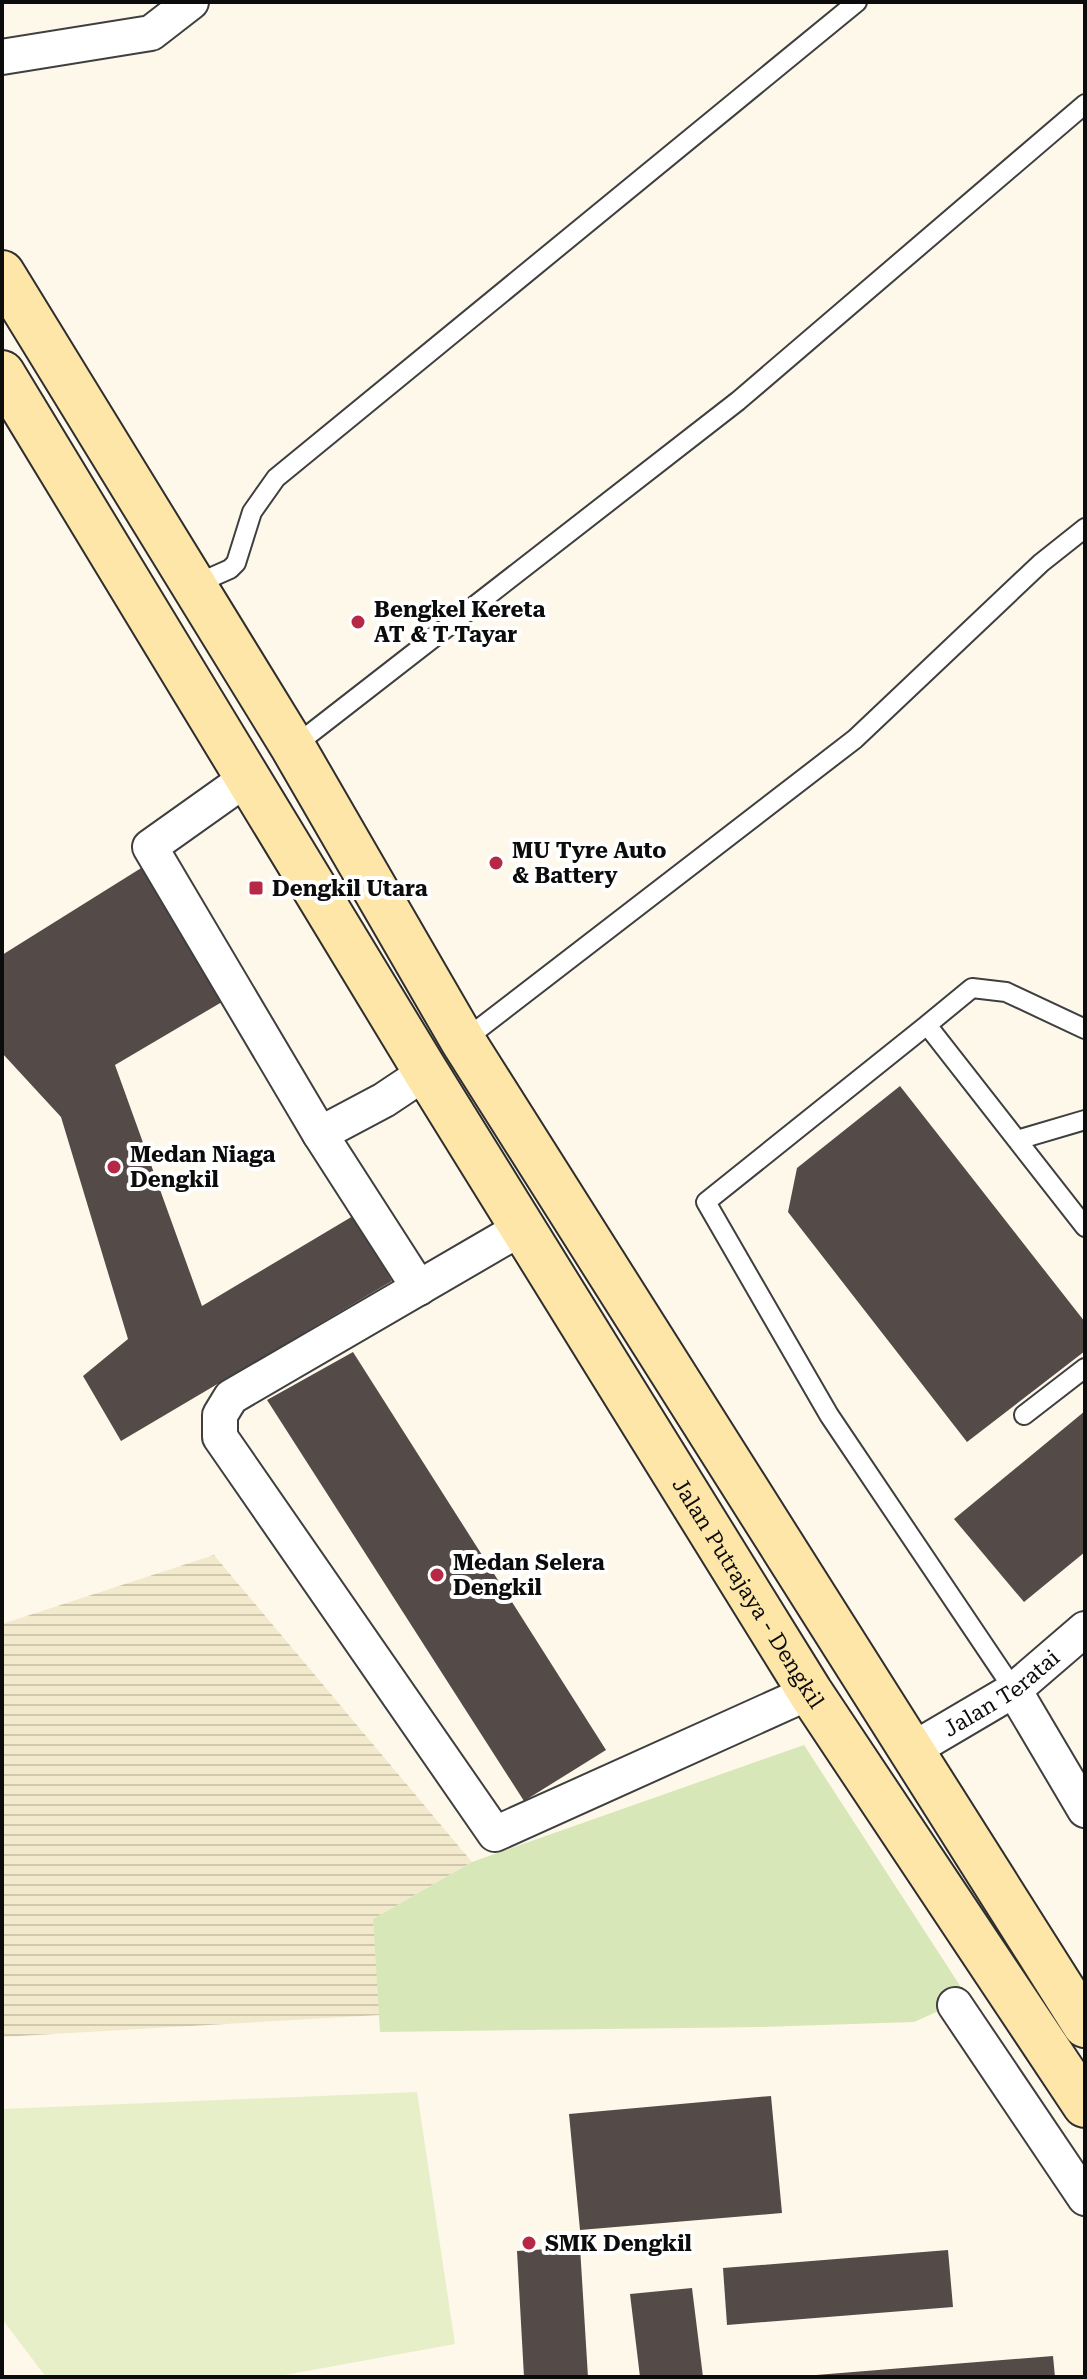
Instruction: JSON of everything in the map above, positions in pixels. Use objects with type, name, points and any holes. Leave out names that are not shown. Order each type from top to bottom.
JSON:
[{"type":"main road","points":[[2,273],[293,747],[463,1041],[1085,2025]]},
{"type":"main road","name":"Jalan Putrajaya - Dengkil","points":[[2,373],[426,1072],[810,1692],[1076,2092]]},
{"type":"street","points":[[2,57],[151,33],[191,2]]},
{"type":"street","points":[[247,778],[150,847],[320,1134],[419,1288]]},
{"type":"street","points":[[320,1134],[384,1100],[426,1072]]},
{"type":"street","points":[[523,1227],[231,1397],[220,1415],[220,1437],[495,1834],[810,1692]]},
{"type":"street","name":"Jalan Teratai","points":[[912,1750],[1014,1690],[1085,1629]]},
{"type":"street","points":[[1014,1690],[1085,1810]]},
{"type":"street","points":[[955,2005],[1085,2198]]},
{"type":"street","points":[[1023,2107],[1076,2092]]},
{"type":"lane","points":[[194,585],[230,569],[236,563],[252,512],[276,478],[857,2]]},
{"type":"lane","points":[[293,747],[738,401],[1085,104]]},
{"type":"lane","points":[[463,1041],[855,739],[1041,563],[1085,528]]},
{"type":"lane","points":[[1014,1690],[829,1415],[706,1202],[972,988],[1006,992],[1085,1029]]},
{"type":"lane","points":[[927,1025],[1085,1227]]},
{"type":"lane","points":[[1017,1140],[1085,1120]]},
{"type":"lane","points":[[1024,1415],[1085,1368]]},
{"type":"shaded area","points":[[214,1555],[472,1862],[373,1919],[380,2015],[2,2037],[2,1624]]},
{"type":"green space","points":[[804,1745],[968,1998],[914,2022],[380,2032],[373,1919],[472,1862]]},
{"type":"green space","points":[[417,2092],[455,2344],[274,2377],[46,2377],[2,2319],[2,2109]]},
{"type":"building","name":"Medan Niaga Dengkil","points":[[146,865],[227,999],[115,1065],[202,1306],[353,1216],[392,1281],[121,1441],[83,1376],[128,1339],[61,1117],[2,1053],[2,955]]},
{"type":"building","points":[[900,1086],[1085,1322],[1085,1351],[967,1442],[788,1212],[797,1168]]},
{"type":"building","name":"Medan Selera Dengkil","points":[[353,1352],[606,1750],[524,1801],[267,1400]]},
{"type":"building","points":[[1085,1411],[1085,1552],[1024,1602],[954,1519]]},
{"type":"building","points":[[771,2096],[782,2213],[580,2230],[569,2114]]},
{"type":"building","points":[[580,2247],[588,2377],[524,2377],[517,2251]]},
{"type":"building","points":[[948,2250],[953,2307],[727,2325],[723,2268]]},
{"type":"building","points":[[692,2288],[703,2377],[640,2377],[630,2294]]},
{"type":"building","points":[[1053,2356],[1055,2377],[816,2377],[816,2375]]},
{"type":"place","name":"Bengkel Kereta AT & T Tayar","points":[[358,622]]},
{"type":"place","name":"MU Tyre Auto & Battery","points":[[496,863]]},
{"type":"place","name":"Dengkil Utara","points":[[256,888]]},
{"type":"place","name":"Medan Niaga Dengkil","points":[[114,1167]]},
{"type":"place","name":"Medan Selera Dengkil","points":[[437,1575]]},
{"type":"place","name":"SMK Dengkil","points":[[529,2243]]}]
